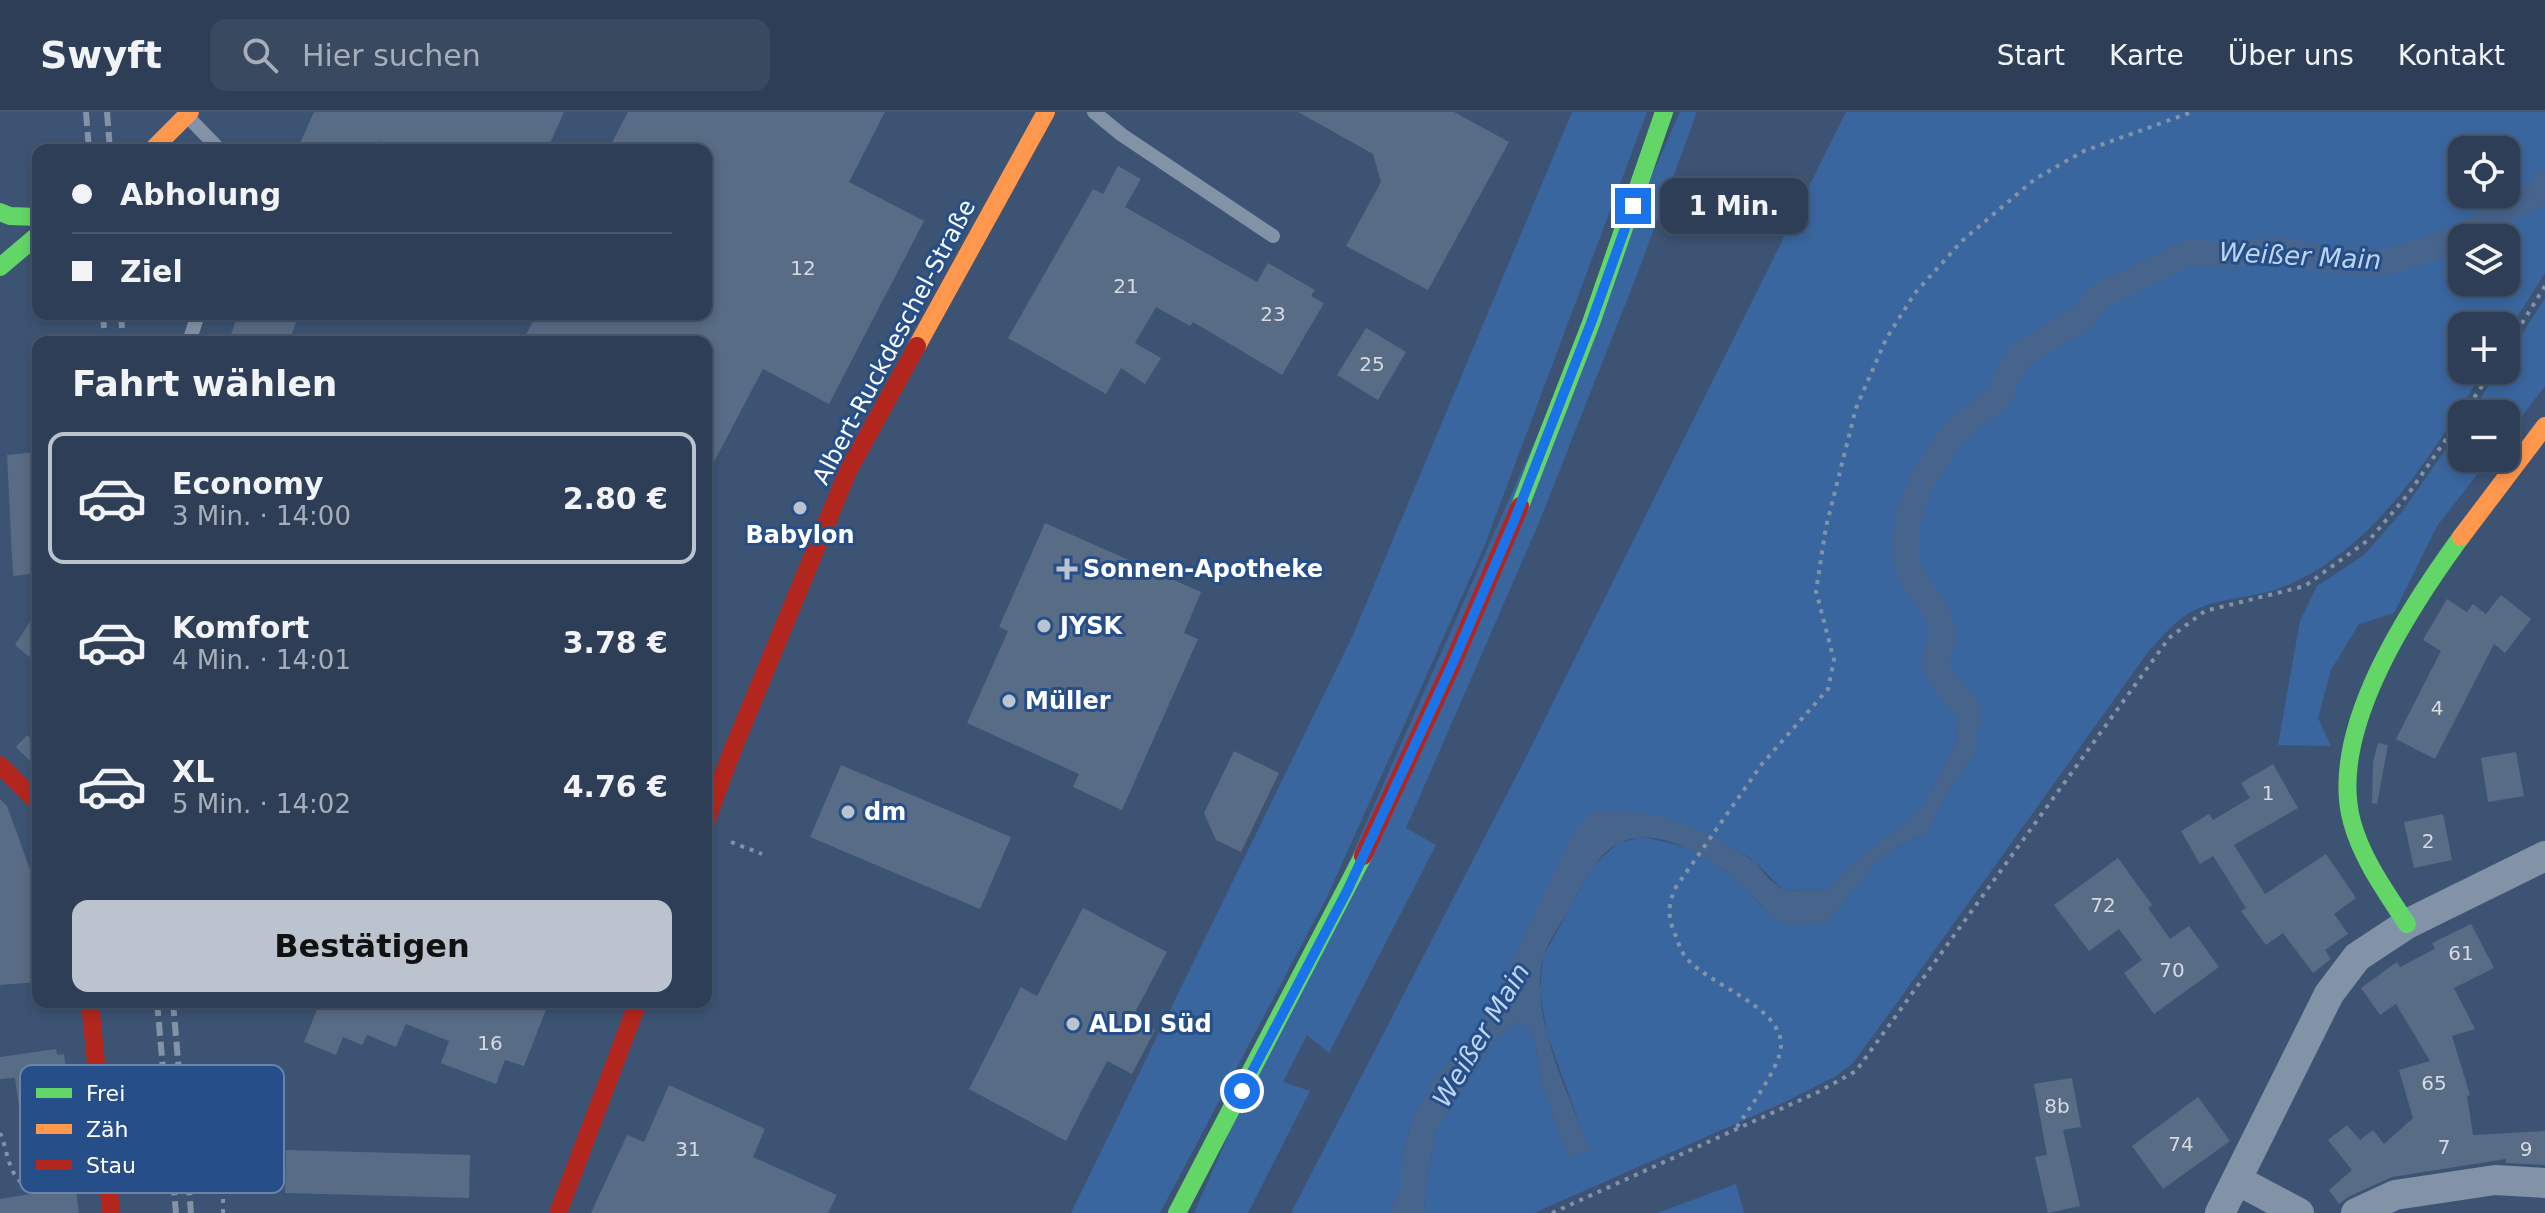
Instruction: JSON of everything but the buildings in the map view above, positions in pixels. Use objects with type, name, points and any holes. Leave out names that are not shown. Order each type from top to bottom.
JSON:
[{"type":"main road","name":"Albert-Ruckdeschel-Straße","points":[[712,805],[848,471],[1046,112]]},
{"type":"main road","points":[[1177,1213],[1348,889],[1452,665],[1514,521],[1586,337],[1664,112]]},
{"type":"main road","points":[[158,144],[188,114]]},
{"type":"main road","points":[[0,212],[10,216],[32,217]]},
{"type":"main road","points":[[0,267],[32,240]]},
{"type":"main road","points":[[2407,924],[2373,872],[2356,839],[2348,805],[2347,766],[2357,719],[2388,653],[2447,556],[2545,426]]},
{"type":"main road","points":[[0,765],[32,797]]},
{"type":"main road","points":[[91,1008],[96,1065]]},
{"type":"main road","points":[[558,1213],[636,1008]]},
{"type":"main road","points":[[109,1193],[111,1213]]},
{"type":"street","points":[[2220,1213],[2329,994],[2357,957],[2407,924],[2545,856]]},
{"type":"street","points":[[2237,1180],[2299,1213]]},
{"type":"street","points":[[2356,1213],[2395,1195],[2495,1180],[2545,1183]]},
{"type":"lane","points":[[1094,112],[1122,135],[1273,236]]},
{"type":"lane","points":[[188,114],[215,144]]},
{"type":"path","points":[[1737,1127],[1775,1065],[1781,1046],[1776,1029],[1763,1012],[1685,957],[1672,929],[1668,915],[1669,902],[1762,764],[1828,689],[1834,660],[1816,591],[1826,527],[1856,408],[1886,339],[1915,293],[1962,241],[2035,179],[2084,151],[2192,112]]},
{"type":"path","points":[[2520,326],[2545,286]]},
{"type":"path","points":[[1552,1213],[1688,1153],[1856,1071],[2169,638],[2205,611],[2305,586],[2371,538],[2409,493],[2448,436]]},
{"type":"path","points":[[723,839],[762,854]]},
{"type":"path","points":[[0,1133],[13,1174],[20,1183]]},
{"type":"path","points":[[223,1213],[224,1193]]},
{"type":"shaded area","points":[[1572,112],[1647,112],[1484,547],[1327,897],[1160,1213],[1071,1213],[1353,635]]},
{"type":"shaded area","points":[[1680,112],[1697,112],[1640,267],[1538,525],[1406,828],[1436,845],[1329,1053],[1307,1035],[1283,1082],[1310,1091],[1248,1213],[1194,1213]]},
{"type":"shaded area","points":[[1846,112],[2545,112],[2545,273],[2520,313],[2448,312],[2448,384],[2475,384],[2465,400],[2448,400],[2448,427],[2424,463],[2377,521],[2320,568],[2275,590],[2221,601],[2195,610],[2169,629],[2148,652],[1853,1063],[1836,1076],[1785,1102],[1534,1213],[1424,1213],[1426,1179],[1436,1131],[1494,1042],[1516,1023],[1528,1027],[1535,1043],[1542,1086],[1569,1157],[1589,1150],[1547,1034],[1540,991],[1543,957],[1593,866],[1618,843],[1642,837],[1670,843],[1697,851],[1741,883],[1763,908],[1826,923],[1878,861],[1896,847],[1926,834],[1950,789],[1976,752],[1951,682],[1951,699],[1958,723],[1956,743],[1921,809],[1854,862],[1829,889],[1785,891],[1748,857],[1678,823],[1646,815],[1592,812],[1531,924],[1491,1007],[1468,1040],[1434,1079],[1411,1123],[1401,1164],[1401,1189],[1389,1213],[1291,1213],[1523,763]]},
{"type":"shaded area","points":[[2545,298],[2545,386],[2520,419],[2520,400],[2479,400],[2490,384],[2520,384],[2520,337]]},
{"type":"shaded area","points":[[2448,446],[2448,472],[2479,472],[2437,526],[2394,613],[2359,624],[2331,670],[2318,718],[2331,746],[2278,745],[2300,621],[2317,586],[2364,555],[2401,513]]},
{"type":"shaded area","points":[[1736,1184],[1744,1213],[1657,1213]]},
{"type":"water","points":[[1951,681],[1974,706],[1976,752],[1950,789],[1926,834],[1896,847],[1878,861],[1826,923],[1798,926],[1782,922],[1714,863],[1667,841],[1634,838],[1619,843],[1604,854],[1586,878],[1548,944],[1540,980],[1541,1005],[1553,1056],[1590,1150],[1569,1158],[1542,1086],[1535,1043],[1528,1027],[1516,1023],[1494,1042],[1436,1131],[1426,1179],[1424,1213],[1389,1213],[1401,1189],[1401,1164],[1411,1123],[1434,1079],[1468,1040],[1491,1007],[1573,832],[1593,812],[1635,812],[1665,817],[1708,834],[1754,861],[1769,879],[1785,891],[1829,889],[1854,862],[1921,809],[1956,743],[1958,723],[1951,699]]},
{"type":"waterway","name":"Weißer Main","points":[[1969,718],[1967,708],[1942,679],[1935,660],[1944,635],[1935,609],[1912,577],[1905,555],[1906,524],[1921,482],[1954,432],[1993,402],[2021,354],[2083,318],[2098,297],[2190,252],[2219,255],[2283,250],[2330,260],[2384,263],[2451,242],[2540,191],[2545,184]]},
{"type":"railway","points":[[86,112],[89,144]]},
{"type":"railway","points":[[107,112],[110,144]]},
{"type":"railway","points":[[103,320],[105,336]]},
{"type":"railway","points":[[121,320],[123,336]]},
{"type":"railway","points":[[158,1008],[163,1065]]},
{"type":"railway","points":[[174,1008],[178,1065]]},
{"type":"railway","points":[[174,1193],[176,1213]]},
{"type":"railway","points":[[189,1193],[191,1213]]},
{"type":"traffic: fast","points":[[1520,506],[1591,323],[1664,112]]},
{"type":"traffic: fast","points":[[0,212],[10,216],[32,217]]},
{"type":"traffic: fast","points":[[0,267],[32,240]]},
{"type":"traffic: fast","points":[[2407,924],[2368,862],[2356,836],[2347,786],[2351,749],[2362,710],[2378,672],[2419,598],[2461,537]]},
{"type":"traffic: fast","points":[[1177,1213],[1363,856]]},
{"type":"traffic: slow","points":[[158,144],[190,112]]},
{"type":"traffic: slow","points":[[917,346],[1046,112]]},
{"type":"traffic: slow","points":[[2461,537],[2545,426]]},
{"type":"traffic: jam","points":[[712,805],[848,471],[917,346]]},
{"type":"traffic: jam","points":[[1363,856],[1452,665],[1520,506]]},
{"type":"traffic: jam","points":[[0,765],[32,797]]},
{"type":"traffic: jam","points":[[91,1008],[96,1065]]},
{"type":"traffic: jam","points":[[558,1213],[636,1008]]},
{"type":"traffic: jam","points":[[109,1193],[111,1213]]},
{"type":"place","name":"Babylon","points":[[800,508]]},
{"type":"place","name":"Sonnen-Apotheke","points":[[1067,569]]},
{"type":"place","name":"JYSK","points":[[1044,626]]},
{"type":"place","name":"Müller","points":[[1009,701]]},
{"type":"place","name":"dm","points":[[848,812]]},
{"type":"place","name":"ALDI Süd","points":[[1073,1024]]},
{"type":"route","points":[[1242,1091],[1348,889],[1452,665],[1514,521],[1633,206]]}]
